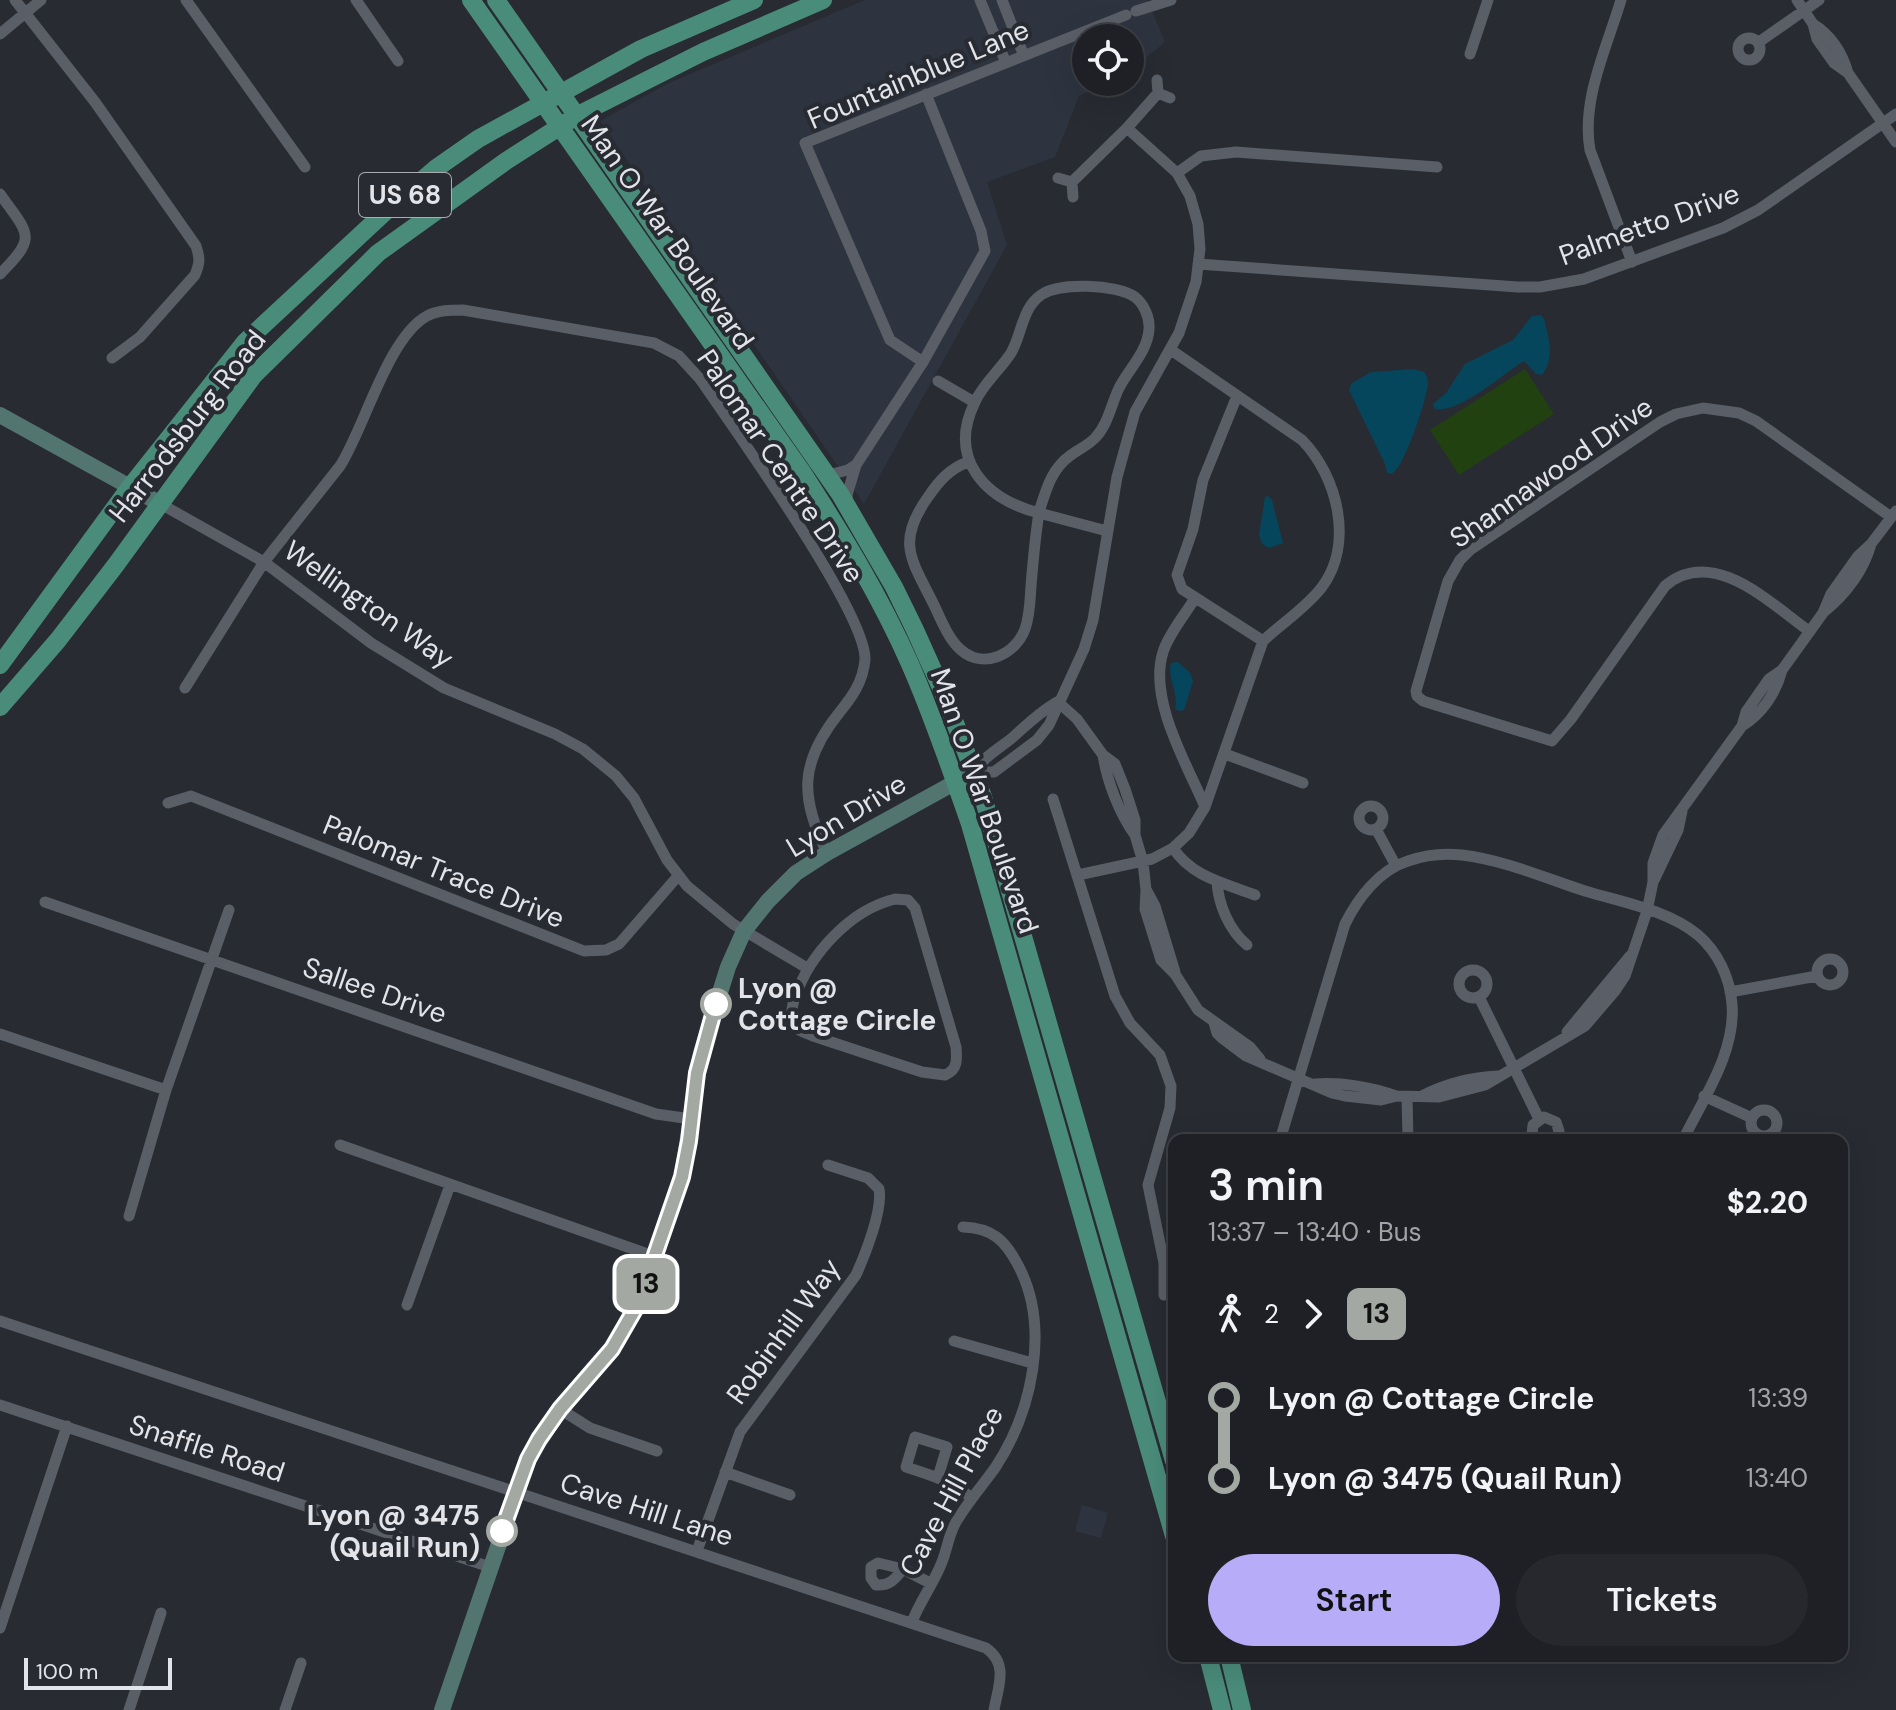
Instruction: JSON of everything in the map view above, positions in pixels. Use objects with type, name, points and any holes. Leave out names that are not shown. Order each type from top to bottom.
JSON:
[{"type":"main road","name":"Man O War Boulevard","points":[[471,0],[770,426],[842,536],[910,664],[970,824],[1168,1515]]},
{"type":"main road","name":"Man O War Boulevard","points":[[496,0],[828,475],[894,587],[915,630],[974,772],[1168,1440]]},
{"type":"main road","name":"Harrodsburg Road","points":[[0,665],[130,487],[245,342],[435,169],[478,139],[641,49],[754,0]]},
{"type":"main road","name":"Harrodsburg Road","points":[[0,707],[67,627],[254,375],[378,253],[427,216],[578,115],[703,52],[823,0]]},
{"type":"main road","points":[[1210,1662],[1222,1710]]},
{"type":"main road","points":[[1230,1662],[1242,1710]]},
{"type":"street","points":[[15,0],[95,102],[200,256],[195,275],[140,337],[112,358]]},
{"type":"street","points":[[0,34],[41,0]]},
{"type":"street","points":[[186,0],[305,167]]},
{"type":"street","points":[[356,0],[398,61]]},
{"type":"street","points":[[980,0],[1006,63]]},
{"type":"street","points":[[1002,0],[1024,56]]},
{"type":"street","name":"Fountainblue Lane","points":[[923,362],[890,340],[805,143],[1131,13],[1171,0]]},
{"type":"street","points":[[1470,54],[1488,0]]},
{"type":"street","points":[[1621,0],[1591,100],[1587,131],[1590,150],[1632,262]]},
{"type":"street","points":[[1759,42],[1800,5],[1819,0]]},
{"type":"street","points":[[1800,5],[1813,24],[1817,39],[1834,63],[1848,73],[1896,142]]},
{"type":"street","points":[[1073,197],[1072,182],[1127,128],[1158,86],[1170,98]]},
{"type":"street","points":[[848,507],[847,495],[856,465],[923,362],[985,251],[981,231],[926,94]]},
{"type":"street","name":"Palmetto Drive","points":[[1198,264],[1540,287],[1584,279],[1723,228],[1758,210],[1896,114]]},
{"type":"street","name":"Lyon Drive","points":[[974,772],[994,772],[1037,740],[1049,725],[1084,649],[1093,620],[1117,477],[1135,412],[1171,350],[1191,303],[1198,264],[1198,224],[1190,196],[1177,173],[1127,128]]},
{"type":"street","points":[[1177,173],[1201,156],[1236,152],[1437,167]]},
{"type":"street","points":[[1058,178],[1072,182]]},
{"type":"street","points":[[0,194],[22,227],[26,240],[22,252],[0,274]]},
{"type":"street","points":[[968,462],[957,466],[937,484],[916,514],[908,540],[916,568],[953,641],[968,655],[986,659],[1013,648],[1025,629],[1039,513],[1055,471],[1092,441],[1102,428],[1120,387],[1143,349],[1149,325],[1142,305],[1128,294],[1101,288],[1062,286],[1043,293],[1029,306],[1013,349],[974,402],[967,424],[968,462],[975,475],[991,491],[1018,506],[1039,513],[1107,531]]},
{"type":"street","name":"Palomar Centre Drive","points":[[185,688],[264,562],[340,466],[351,449],[380,379],[413,327],[427,315],[463,310],[663,346],[687,363],[749,450],[823,566],[863,643],[865,661],[859,686],[817,742],[810,760],[807,798],[815,828],[827,853]]},
{"type":"street","points":[[1078,875],[1143,862],[1173,848],[1189,833],[1205,807],[1263,641],[1309,602],[1325,583],[1339,550],[1338,515],[1328,482],[1309,447],[1171,350]]},
{"type":"street","points":[[938,381],[974,402]]},
{"type":"street","points":[[1237,396],[1208,463],[1193,529],[1177,575],[1182,589],[1263,641]]},
{"type":"street","name":"Shannawood Drive","points":[[1809,631],[1737,580],[1695,572],[1665,586],[1552,741],[1423,701],[1416,691],[1448,581],[1460,560],[1676,414],[1716,408],[1756,421],[1894,514]]},
{"type":"street","name":"Wellington Way","points":[[0,415],[264,562],[371,643],[444,688],[555,734],[583,749],[616,776],[634,798],[678,876],[713,910],[807,968]]},
{"type":"street","points":[[828,475],[842,473],[856,465]]},
{"type":"street","points":[[1058,702],[1077,719],[1103,755],[1105,769],[1135,835],[1143,862],[1145,909],[1152,937],[1161,960],[1175,974],[1198,1010],[1243,1040],[1260,1060],[1299,1078],[1315,1084],[1333,1083],[1402,1097],[1422,1096],[1438,1087],[1498,1076],[1565,1035],[1630,955],[1647,911],[1653,882],[1678,830],[1682,811],[1742,726],[1755,718],[1778,685],[1782,670],[1823,613],[1831,594],[1894,514]]},
{"type":"street","points":[[1195,598],[1163,650],[1160,692],[1166,714],[1205,807]]},
{"type":"street","name":"Lyon Drive","points":[[442,1710],[516,1491],[539,1439],[560,1409],[612,1349],[638,1304],[682,1177],[701,1053],[728,967],[744,931],[781,886],[827,853],[974,772],[987,755],[1008,741],[1035,715],[1058,702]]},
{"type":"street","points":[[1225,754],[1303,783]]},
{"type":"street","name":"Palomar Trace Drive","points":[[168,803],[191,796],[584,951],[606,950],[619,944],[678,876]]},
{"type":"street","points":[[1053,799],[1115,996],[1130,1023],[1160,1055],[1171,1086],[1170,1108],[1148,1185],[1164,1263],[1164,1295]]},
{"type":"street","points":[[1376,829],[1396,866]]},
{"type":"street","points":[[1173,848],[1188,867],[1255,895]]},
{"type":"street","points":[[1282,1134],[1345,924],[1364,894],[1396,866],[1439,855],[1482,858],[1678,922],[1700,937],[1720,963],[1730,992],[1732,1020],[1727,1046],[1686,1134]]},
{"type":"street","points":[[1217,881],[1219,898],[1229,920],[1237,937],[1247,945]]},
{"type":"street","points":[[908,900],[919,916],[956,1047],[957,1059],[953,1070],[945,1075],[935,1075],[800,1031],[793,1021],[792,1010],[807,968],[826,945],[852,922],[886,902],[908,900]]},
{"type":"street","name":"Sallee Drive","points":[[45,902],[656,1114],[691,1119]]},
{"type":"street","points":[[129,1216],[166,1090],[229,910]]},
{"type":"street","points":[[1730,992],[1817,976]]},
{"type":"street","points":[[1479,997],[1539,1119]]},
{"type":"street","points":[[0,1034],[166,1090]]},
{"type":"street","points":[[1704,1096],[1752,1118]]},
{"type":"street","points":[[1402,1097],[1407,1134]]},
{"type":"street","points":[[1533,1134],[1531,1129],[1539,1119],[1549,1117],[1556,1122],[1558,1134]]},
{"type":"street","points":[[340,1145],[656,1257]]},
{"type":"street","name":"Robinhill Way","points":[[697,1551],[740,1432],[856,1275],[863,1258],[879,1203],[879,1189],[868,1178],[828,1165]]},
{"type":"street","points":[[407,1305],[450,1185]]},
{"type":"street","name":"Cave Hill Place","points":[[912,1622],[943,1561],[954,1525],[1010,1440],[1026,1395],[1032,1363],[1036,1326],[1034,1309],[1017,1263],[994,1233],[963,1227]]},
{"type":"street","name":"Cave Hill Lane","points":[[0,1321],[986,1648],[996,1655],[1001,1666],[994,1710]]},
{"type":"street","points":[[954,1341],[1032,1363]]},
{"type":"street","name":"Snaffle Road","points":[[0,1405],[490,1567]]},
{"type":"street","points":[[560,1409],[590,1428],[657,1451]]},
{"type":"street","points":[[0,1628],[67,1426]]},
{"type":"street","points":[[725,1472],[790,1495]]},
{"type":"street","points":[[938,1477],[946,1479],[972,1498]]},
{"type":"street","points":[[903,1569],[930,1583]]},
{"type":"street","points":[[129,1710],[161,1613]]},
{"type":"street","points":[[285,1710],[301,1663]]},
{"type":"shaded area","points":[[865,0],[1147,0],[1165,42],[1144,59],[1144,24],[1072,24],[1072,96],[1079,96],[1055,157],[987,182],[1007,245],[864,504],[600,121],[669,83]]},
{"type":"shaded area","points":[[1082,1505],[1108,1513],[1101,1538],[1075,1531]]},
{"type":"green space","points":[[1525,369],[1554,414],[1459,475],[1430,430]]},
{"type":"water","points":[[1541,315],[1550,348],[1542,375],[1536,374],[1524,361],[1469,399],[1445,409],[1435,409],[1433,404],[1446,393],[1465,364],[1513,340],[1532,316]]},
{"type":"water","points":[[1413,369],[1426,375],[1426,392],[1403,459],[1392,474],[1387,473],[1349,390],[1352,383],[1371,372]]},
{"type":"water","points":[[1265,497],[1272,500],[1283,543],[1269,548],[1262,544],[1259,535]]},
{"type":"water","points":[[1178,662],[1190,673],[1193,681],[1184,710],[1180,711],[1175,709],[1176,697],[1170,675],[1171,663]]},
{"type":"bus line","name":"13","points":[[502,1531],[528,1459],[539,1439],[560,1409],[612,1349],[638,1304],[682,1177],[688,1152],[694,1088],[716,1004]]},
{"type":"place","name":"Lyon @ Cottage Circle","points":[[716,1004]]},
{"type":"place","name":"Lyon @ 3475 (Quail Run)","points":[[502,1531]]}]
